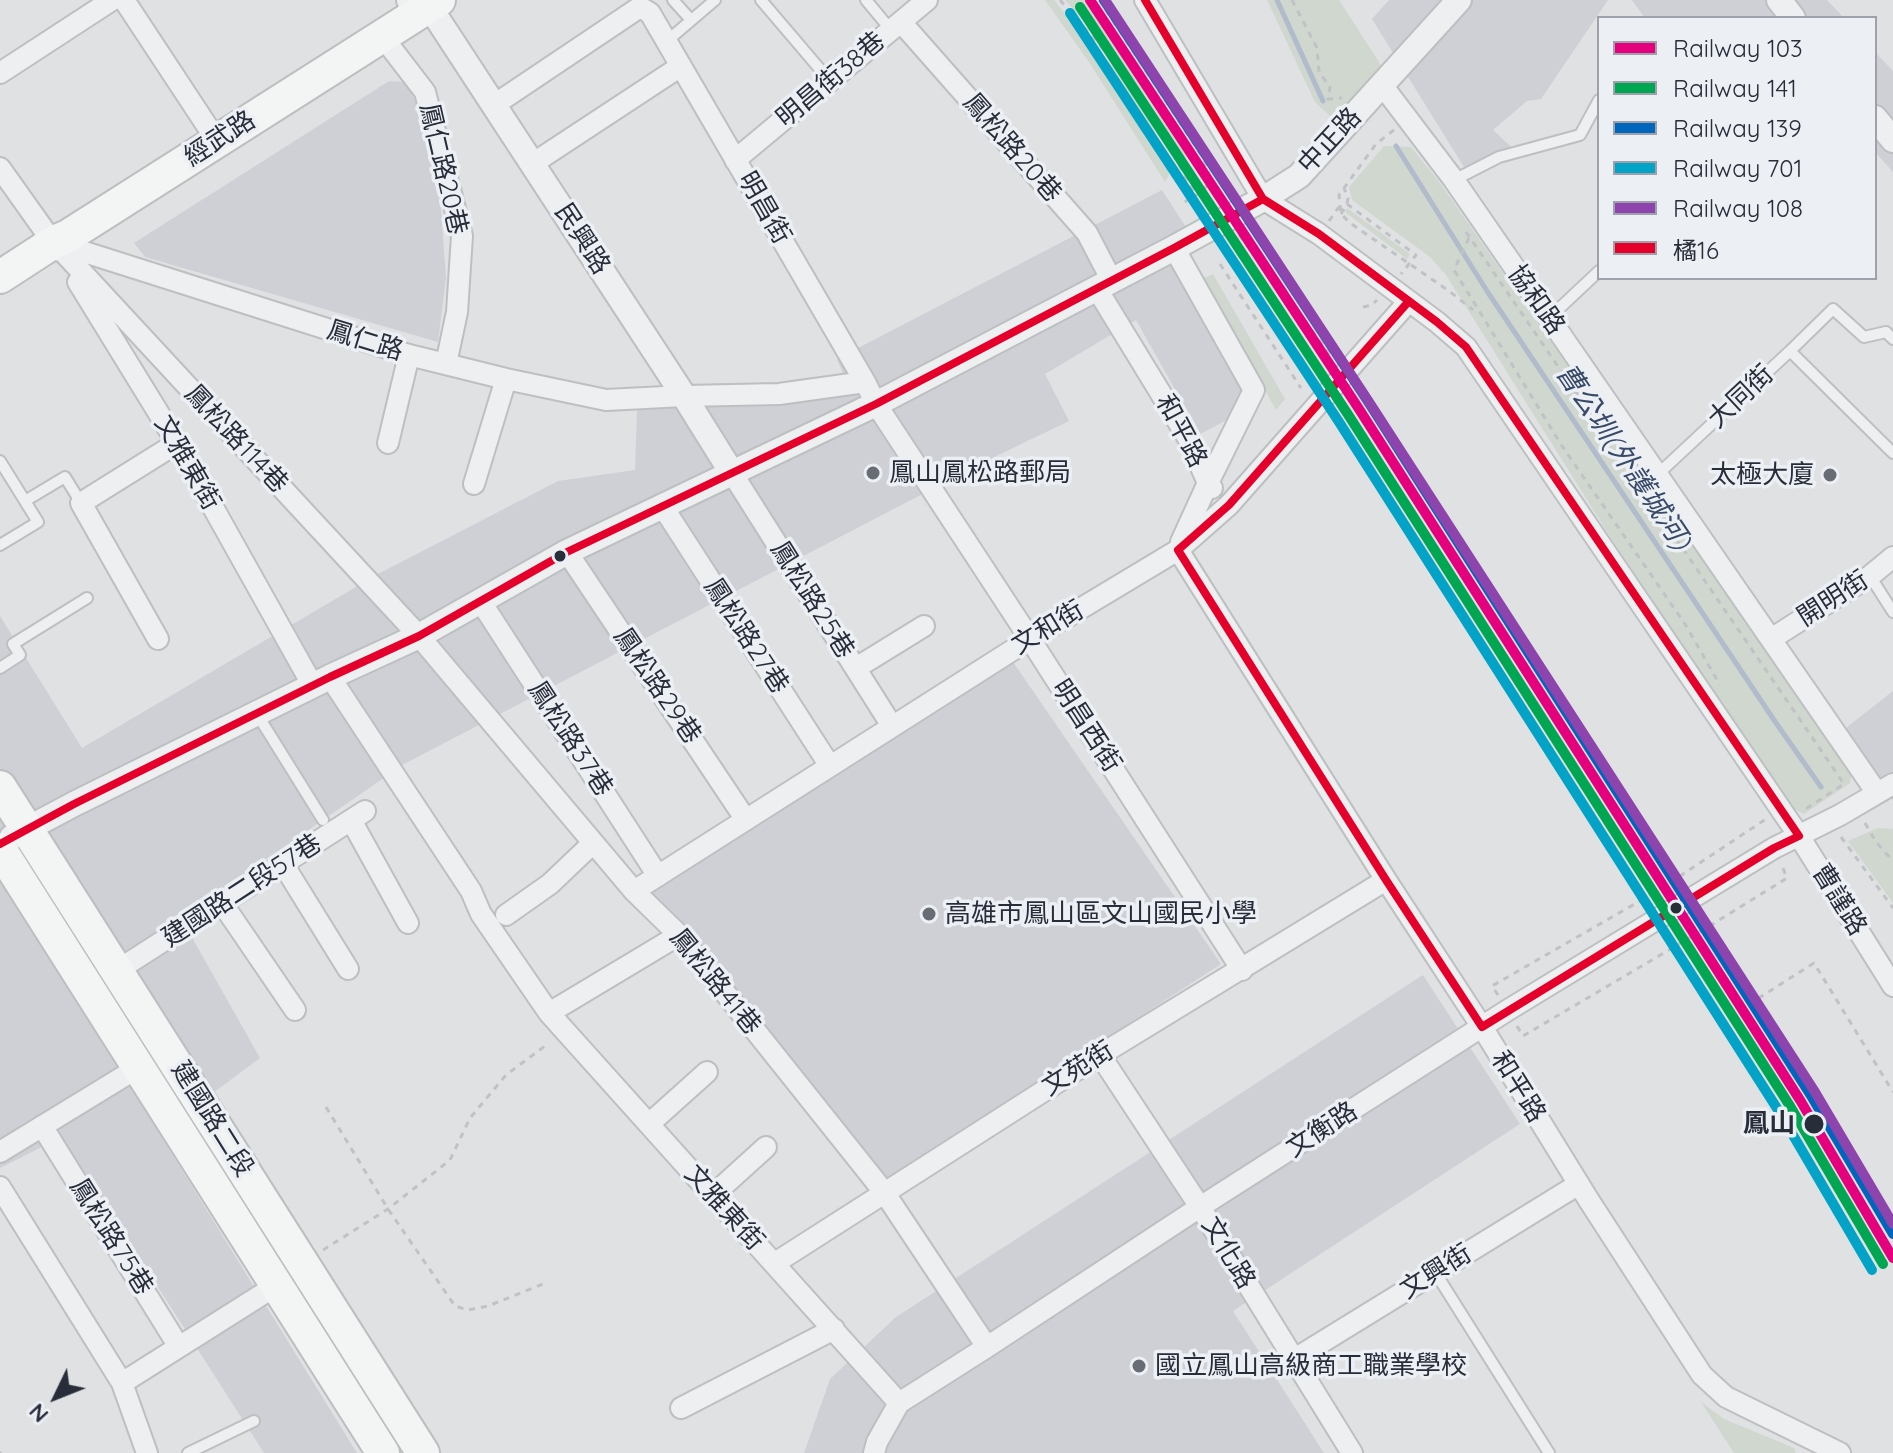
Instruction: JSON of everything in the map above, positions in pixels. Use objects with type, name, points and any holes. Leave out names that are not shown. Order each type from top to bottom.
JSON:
[{"type":"main road","name":"經武路","points":[[0,277],[382,36],[425,2]]},
{"type":"main road","name":"建國路二段","points":[[0,787],[9,841],[139,1067],[383,1453]]},
{"type":"main road","name":"建國路二段","points":[[9,841],[118,970],[418,1451]]},
{"type":"street","points":[[0,73],[112,0]]},
{"type":"street","points":[[124,0],[217,141]]},
{"type":"street","points":[[1145,0],[1263,199]]},
{"type":"street","name":"中正路","points":[[9,841],[74,804],[419,636],[567,552],[876,404],[1263,199],[1299,176],[1459,0]]},
{"type":"street","points":[[1779,0],[1791,16]]},
{"type":"street","name":"民興路","points":[[425,2],[732,473]]},
{"type":"street","name":"明昌街","points":[[494,105],[640,7],[650,13],[876,404]]},
{"type":"street","name":"明昌街38巷","points":[[735,160],[909,12]]},
{"type":"street","name":"鳳松路20巷","points":[[909,12],[1087,233],[1105,285]]},
{"type":"street","name":"鳳仁路20巷","points":[[382,36],[425,92],[462,236],[457,312],[446,364]]},
{"type":"street","points":[[532,164],[681,66]]},
{"type":"street","name":"協和路","points":[[1382,85],[1454,180],[1771,639],[1885,789]]},
{"type":"street","points":[[1877,120],[1893,140]]},
{"type":"street","points":[[0,168],[54,242]]},
{"type":"street","name":"曹謹路","points":[[1263,199],[1319,234],[1466,347],[1799,836],[1893,986]]},
{"type":"street","name":"鳳仁路","points":[[54,242],[409,355],[606,400],[779,394],[865,382]]},
{"type":"street","name":"文雅東街","points":[[54,242],[322,682],[471,891],[481,914],[549,1013],[899,1403]]},
{"type":"street","name":"鳳松路114巷","points":[[54,242],[419,636]]},
{"type":"street","points":[[1174,248],[1254,390],[1208,483],[1229,505]]},
{"type":"street","name":"和平路","points":[[1105,285],[1188,438],[1208,483],[1178,550],[1702,1375],[1726,1397],[1810,1447],[1840,1453]]},
{"type":"street","name":"文和街","points":[[634,891],[1030,639],[1178,550],[1229,505],[1409,301]]},
{"type":"street","points":[[388,443],[409,355]]},
{"type":"street","points":[[474,484],[506,379]]},
{"type":"street","name":"明昌西街","points":[[876,404],[1242,970]]},
{"type":"street","points":[[158,639],[81,503],[177,443]]},
{"type":"street","name":"鳳松路25巷","points":[[732,473],[892,726]]},
{"type":"street","name":"鳳松路27巷","points":[[663,507],[830,766]]},
{"type":"street","name":"鳳松路29巷","points":[[567,552],[746,820]]},
{"type":"street","name":"開明街","points":[[1771,639],[1870,576],[1893,557]]},
{"type":"street","name":"鳳松路37巷","points":[[481,602],[658,876]]},
{"type":"street","points":[[856,668],[924,626]]},
{"type":"street","name":"鳳松路41巷","points":[[419,636],[634,891],[679,935],[884,1192],[987,1347]]},
{"type":"street","name":"文衡路","points":[[874,1453],[899,1403],[1482,1027],[1774,848],[1885,789]]},
{"type":"street","name":"建國路二段57巷","points":[[118,970],[358,816],[408,923]]},
{"type":"street","points":[[506,915],[550,884],[593,843]]},
{"type":"street","points":[[283,864],[348,969]]},
{"type":"street","name":"文苑街","points":[[775,1263],[1100,1055],[1386,880]]},
{"type":"street","points":[[222,903],[295,1010]]},
{"type":"street","points":[[549,1013],[679,935]]},
{"type":"street","name":"文化路","points":[[1100,1055],[1200,1207],[1352,1453]]},
{"type":"street","points":[[0,1152],[139,1067]]},
{"type":"street","points":[[649,1124],[707,1072]]},
{"type":"street","name":"鳳松路75巷","points":[[42,1126],[179,1347]]},
{"type":"street","points":[[713,1195],[766,1147]]},
{"type":"street","name":"文興街","points":[[1293,1360],[1579,1184]]},
{"type":"street","points":[[0,1187],[122,1383],[147,1453]]},
{"type":"street","points":[[122,1383],[277,1285]]},
{"type":"street","points":[[681,1408],[834,1329]]},
{"type":"lane","points":[[673,0],[691,20]]},
{"type":"lane","points":[[667,41],[715,0]]},
{"type":"lane","points":[[761,0],[830,81]]},
{"type":"lane","points":[[866,0],[909,12]]},
{"type":"lane","points":[[1454,180],[1499,157],[1580,135],[1597,104]]},
{"type":"lane","points":[[1549,318],[1597,273]]},
{"type":"lane","points":[[1790,351],[1833,309],[1864,337],[1891,332]]},
{"type":"lane","name":"大同街","points":[[1657,475],[1790,351],[1893,453]]},
{"type":"lane","points":[[0,461],[38,522],[0,545]]},
{"type":"lane","points":[[25,501],[65,477],[81,503]]},
{"type":"lane","points":[[1870,576],[1893,612]]},
{"type":"lane","points":[[0,668],[20,655],[13,644],[87,598]]},
{"type":"lane","points":[[257,714],[323,820]]},
{"type":"lane","points":[[1435,1272],[1549,1453]]},
{"type":"lane","points":[[188,1453],[254,1421]]},
{"type":"path","points":[[1060,0],[1140,95],[1196,196]]},
{"type":"path","points":[[1099,0],[1209,171],[1203,191],[1183,203]]},
{"type":"path","points":[[1292,0],[1317,48],[1319,72],[1330,87],[1328,99],[1354,97]]},
{"type":"path","points":[[1404,136],[1394,129],[1376,144],[1339,195],[1341,214],[1473,310]]},
{"type":"path","points":[[1341,214],[1348,198],[1344,188]]},
{"type":"path","points":[[1347,204],[1416,255],[1409,265]]},
{"type":"path","points":[[1461,225],[1844,784],[1803,810],[1798,802]]},
{"type":"path","points":[[1469,238],[1454,270],[1554,432],[1685,624],[1722,687]]},
{"type":"path","points":[[1249,248],[1331,355]]},
{"type":"path","points":[[1220,264],[1301,388]]},
{"type":"path","points":[[1829,821],[1893,908]]},
{"type":"path","points":[[1865,822],[1876,842],[1893,861]]},
{"type":"path","points":[[1492,986],[1659,890],[1761,823]]},
{"type":"path","points":[[1523,1036],[1787,878]]},
{"type":"path","points":[[1708,927],[1751,1003],[1814,963],[1893,1092]]},
{"type":"path","points":[[303,1263],[388,1209],[450,1160],[470,1118],[506,1075],[565,1032]]},
{"type":"path","points":[[326,1107],[388,1209],[455,1306],[468,1310],[488,1306],[548,1282]]},
{"type":"shaded area","points":[[1045,0],[1054,0],[1124,81],[1162,146],[1169,167],[1165,182],[1089,62]]},
{"type":"shaded area","points":[[1065,0],[1094,0],[1193,154],[1192,159],[1177,150],[1153,107],[1125,67]]},
{"type":"shaded area","points":[[1267,0],[1339,0],[1386,73],[1342,127],[1315,102]]},
{"type":"shaded area","points":[[1389,0],[1608,0],[1541,99],[1527,101],[1493,130],[1520,155],[1464,167],[1372,19]]},
{"type":"shaded area","points":[[1632,0],[1827,0],[1842,16],[1644,16]]},
{"type":"shaded area","points":[[1877,54],[1893,71],[1893,172],[1877,154]]},
{"type":"shaded area","points":[[389,81],[406,82],[421,114],[441,210],[446,278],[438,342],[145,257],[134,243]]},
{"type":"shaded area","points":[[1384,146],[1411,147],[1440,183],[1852,772],[1850,783],[1804,814],[1792,808],[1611,538],[1446,275],[1430,257],[1352,200],[1349,187]]},
{"type":"shaded area","points":[[1162,190],[1195,246],[1170,261],[1243,387],[1227,420],[1200,434],[1136,320],[1045,374],[1069,421],[982,463],[404,764],[181,918],[260,1058],[159,1133],[357,1453],[264,1453],[62,1137],[0,1168],[0,616],[82,748],[378,574],[558,481],[635,470],[637,410],[851,392],[837,359]]},
{"type":"shaded area","points":[[1347,208],[1410,254],[1407,259],[1345,212]]},
{"type":"shaded area","points":[[1213,274],[1285,399],[1276,410],[1204,278]]},
{"type":"shaded area","name":"高雄市鳳山區文山國民小學","points":[[1013,662],[1221,964],[879,1186],[693,938],[650,890]]},
{"type":"shaded area","points":[[1893,691],[1893,801],[1846,728]]},
{"type":"shaded area","points":[[1878,828],[1893,829],[1893,903],[1848,841]]},
{"type":"shaded area","points":[[1423,975],[1520,1124],[1233,1311],[1324,1453],[804,1453],[830,1379],[896,1317]]},
{"type":"shaded area","points":[[1701,1402],[1724,1419],[1794,1448],[1796,1453],[1734,1453]]},
{"type":"waterway","name":"曹公圳(外護城河)","points":[[1277,0],[1323,101]]},
{"type":"waterway","name":"曹公圳(外護城河)","points":[[1396,146],[1487,291],[1821,787]]},
{"type":"rail line","name":"103","points":[[1090,0],[1359,409],[1800,1100],[1893,1258]]},
{"type":"rail line","name":"139","points":[[1104,0],[1369,403],[1810,1094],[1893,1234]]},
{"type":"rail line","name":"108","points":[[1105,0],[1815,1092],[1893,1224]]},
{"type":"rail line","name":"141","points":[[1080,7],[1349,416],[1790,1106],[1883,1264]]},
{"type":"rail line","name":"701","points":[[1070,13],[1339,422],[1780,1113],[1872,1270]]},
{"type":"transit line","name":"橘16","points":[[1145,0],[1263,199],[1319,234],[1466,347],[1799,836]]},
{"type":"transit line","name":"橘16","points":[[0,844],[74,804],[419,636],[567,552],[876,404],[1263,199]]},
{"type":"transit line","name":"橘16","points":[[1178,550],[1229,505],[1409,301]]},
{"type":"transit line","name":"橘16","points":[[1178,550],[1482,1027]]},
{"type":"transit line","name":"橘16","points":[[1482,1027],[1774,848],[1799,836]]},
{"type":"place","name":"鳳山鳳松路郵局","points":[[873,473]]},
{"type":"place","name":"太極大廈","points":[[1830,475]]},
{"type":"place","name":"高雄市鳳山區文山國民小學","points":[[929,914]]},
{"type":"place","name":"鳳山","points":[[1814,1124]]},
{"type":"place","name":"國立鳳山高級商工職業學校","points":[[1139,1366]]}]
